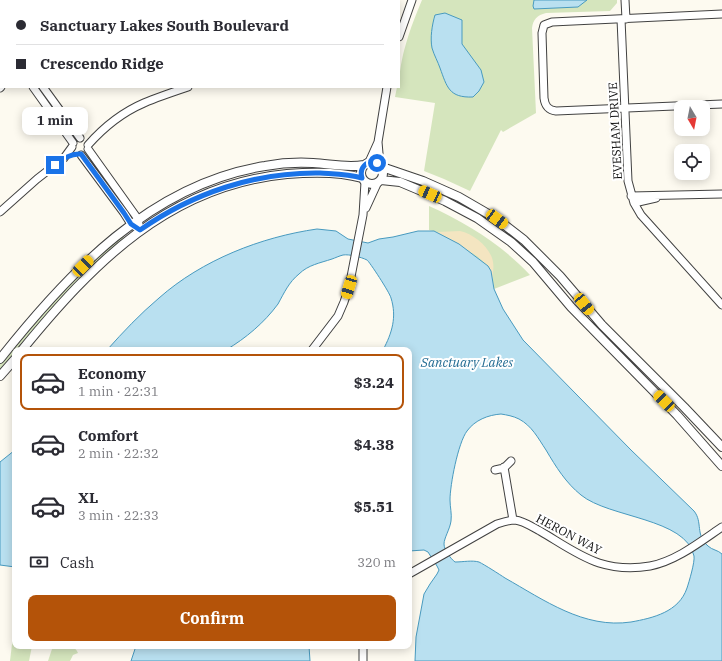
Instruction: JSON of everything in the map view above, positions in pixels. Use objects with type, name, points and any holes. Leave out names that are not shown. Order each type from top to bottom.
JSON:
[{"type":"street","points":[[400,34],[412,0]]},
{"type":"street","name":"EVESHAM DRIVE","points":[[625,0],[623,19],[624,108],[628,181],[632,200],[646,221],[722,305]]},
{"type":"street","points":[[722,14],[552,22],[546,23],[542,32],[545,102],[550,109],[556,111],[722,104]]},
{"type":"street","points":[[34,88],[73,145],[75,152],[79,154],[124,213],[134,221]]},
{"type":"street","points":[[44,88],[85,143],[140,230]]},
{"type":"street","points":[[85,143],[120,117],[142,104],[185,88]]},
{"type":"street","points":[[363,215],[384,174],[381,166],[378,142],[387,88]]},
{"type":"street","points":[[0,212],[37,179],[64,158],[76,140],[85,143]]},
{"type":"street","points":[[314,347],[338,316],[349,287],[363,215],[364,180],[361,171],[367,164],[378,142]]},
{"type":"street","points":[[64,158],[85,153],[85,143]]},
{"type":"street","points":[[0,359],[30,323],[91,258],[134,221],[161,204],[212,180],[253,168],[294,163],[313,163],[348,167],[373,162],[444,189],[485,211],[524,240],[572,288],[602,325],[722,447]]},
{"type":"street","points":[[25,347],[58,308],[94,270],[140,230],[172,210],[189,202],[243,181],[278,175],[302,173],[349,175],[364,180],[371,185],[379,182],[394,181],[407,184],[445,201],[477,218],[502,235],[522,252],[615,353],[677,415],[722,466]]},
{"type":"street","points":[[632,200],[664,196],[722,194]]},
{"type":"street","points":[[562,296],[572,288]]},
{"type":"street","points":[[0,376],[12,362]]},
{"type":"street","points":[[495,470],[504,467],[511,461]]},
{"type":"street","points":[[412,572],[497,524],[513,520],[504,467]]},
{"type":"street","name":"HERON WAY","points":[[513,520],[526,524],[598,562],[617,567],[634,568],[655,565],[666,561],[690,548],[722,527]]},
{"type":"street","points":[[363,649],[363,661]]},
{"type":"green space","points":[[422,0],[617,0],[617,3],[610,11],[546,13],[536,18],[532,28],[536,113],[503,132],[501,130],[470,191],[424,171],[435,103],[395,97],[397,88],[400,88],[403,54]]},
{"type":"green space","points":[[429,206],[470,227],[496,244],[530,275],[494,289],[492,275],[437,232],[429,230]]},
{"type":"green space","points":[[121,234],[125,239],[22,347],[12,347],[27,329],[81,272]]},
{"type":"green space","points":[[12,347],[12,359],[0,373],[0,362]]},
{"type":"green space","points":[[12,644],[12,649],[31,649],[29,661],[10,661]]},
{"type":"green space","points":[[52,649],[75,649],[78,653],[73,655],[70,661],[48,661]]},
{"type":"sand","points":[[460,231],[476,238],[489,252],[492,257],[493,264],[492,278],[488,266],[477,256],[437,232]]},
{"type":"water","points":[[534,0],[587,0],[578,7],[534,9]]},
{"type":"water","points":[[445,13],[462,20],[462,44],[481,70],[484,82],[479,91],[473,97],[459,96],[450,90],[433,51],[431,36],[435,15]]},
{"type":"water","name":"Sanctuary Lakes","points":[[317,229],[336,231],[348,239],[368,243],[379,239],[418,231],[434,231],[459,244],[488,266],[491,271],[494,289],[503,309],[523,340],[631,450],[694,511],[697,515],[700,533],[704,542],[722,554],[722,661],[415,661],[416,637],[424,594],[439,570],[428,552],[424,550],[412,551],[412,347],[384,347],[393,325],[393,305],[387,290],[367,260],[355,256],[343,255],[306,268],[295,277],[273,311],[261,324],[230,347],[110,347],[152,304],[176,284],[194,272],[233,252],[275,238]],"holes":[[[501,414],[512,416],[524,422],[531,429],[562,474],[581,495],[594,503],[609,509],[662,526],[677,534],[688,543],[694,556],[694,563],[687,588],[678,603],[672,608],[656,616],[631,622],[614,623],[597,621],[565,611],[479,562],[455,562],[452,559],[446,552],[444,544],[451,521],[451,485],[455,464],[464,437],[470,427],[487,417]]]},
{"type":"water","points":[[12,452],[12,567],[0,565],[0,462]]},
{"type":"water","points":[[135,649],[309,649],[310,661],[131,661]]},
{"type":"route","points":[[55,165],[64,158],[81,154],[131,224],[140,230],[172,210],[216,190],[243,181],[278,175],[314,173],[349,175],[362,178],[361,171],[364,165],[369,162],[377,163]]}]
